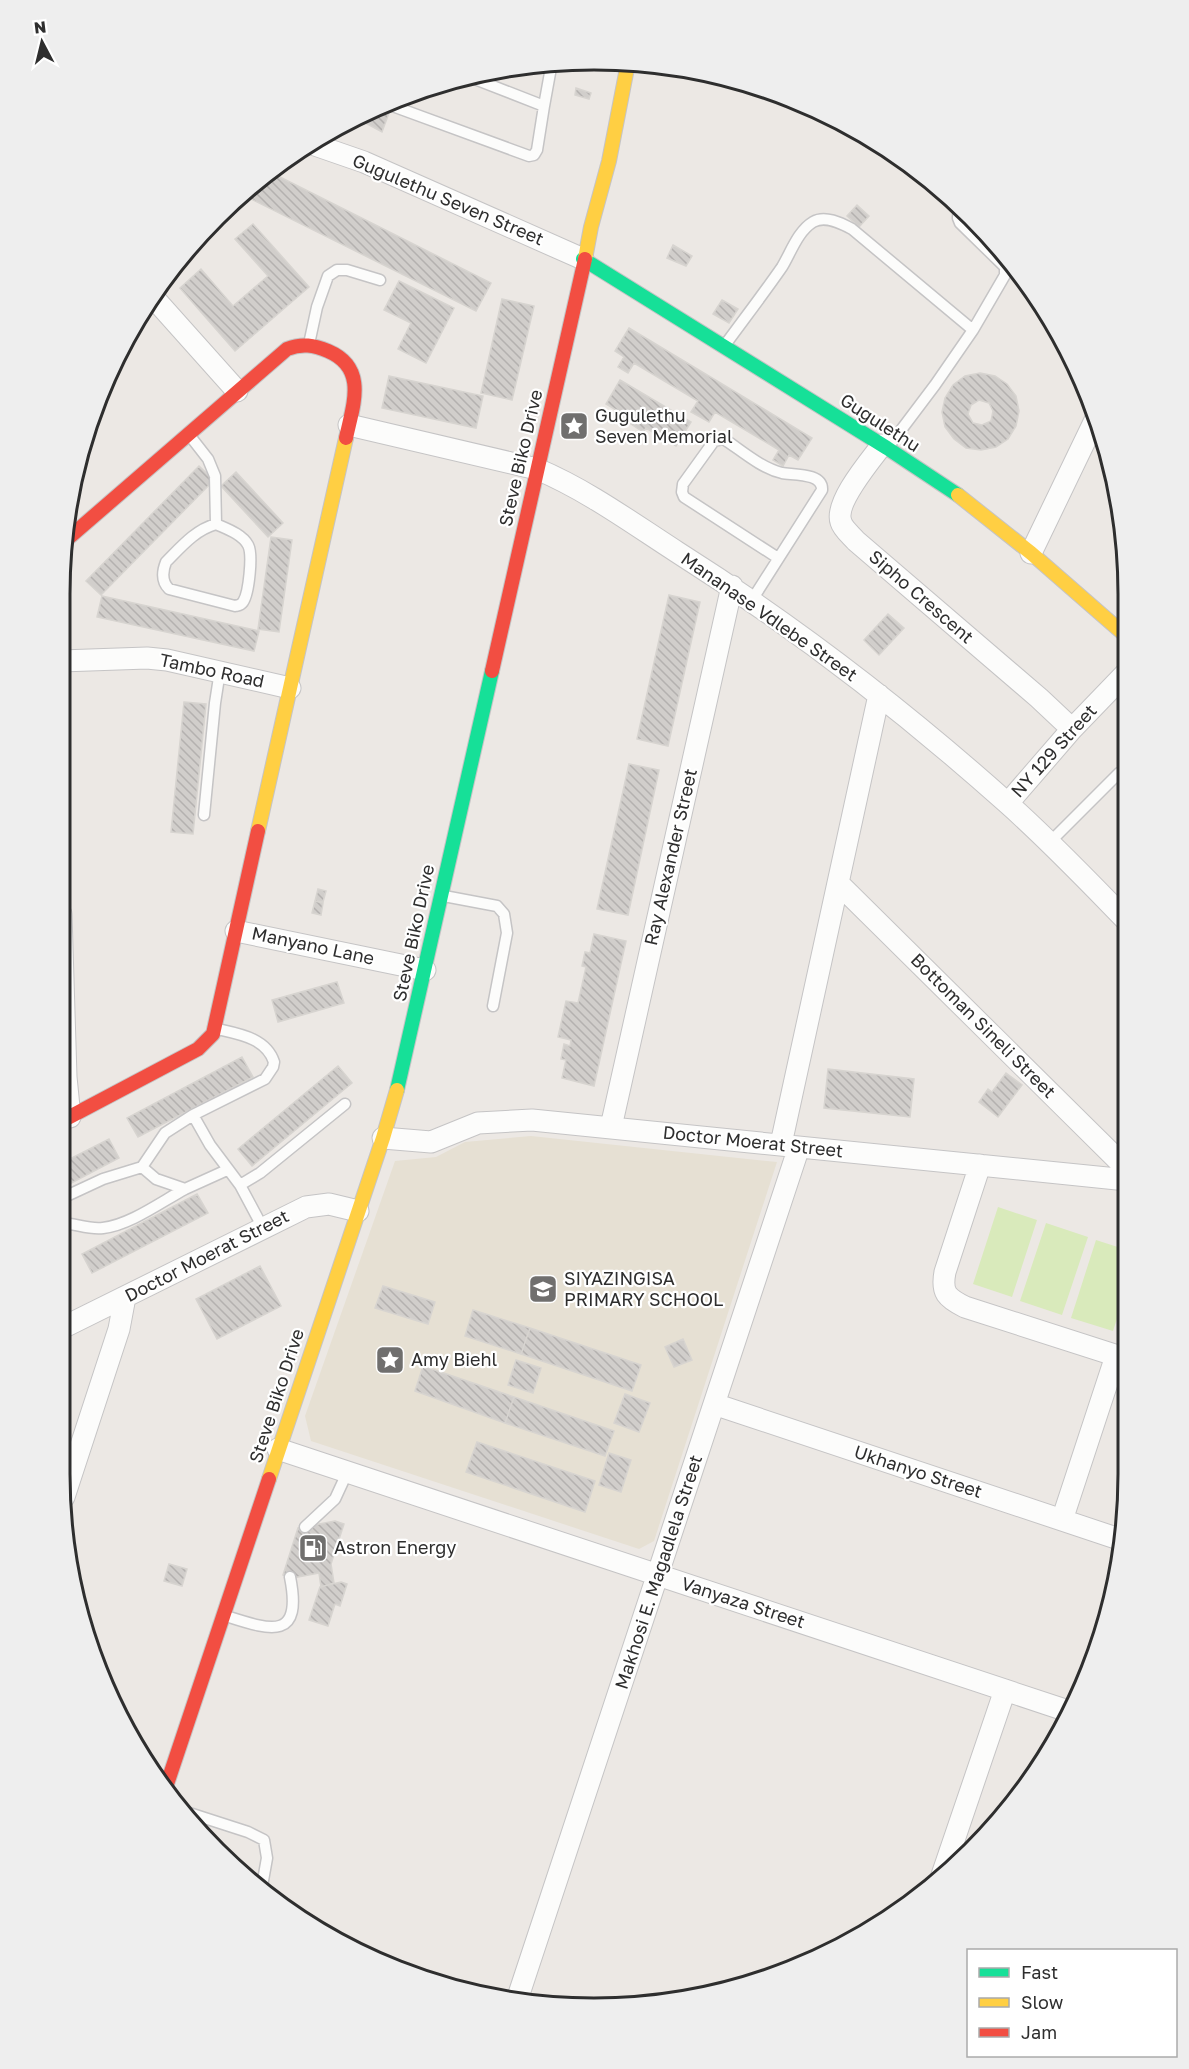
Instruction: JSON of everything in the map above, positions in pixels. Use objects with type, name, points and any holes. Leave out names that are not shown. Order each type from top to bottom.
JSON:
[{"type":"street","name":"Steve Biko Drive","points":[[169,1779],[383,1138],[400,1078],[537,469],[576,303],[591,263],[626,72]]},
{"type":"street","name":"Gugulethu Seven Street","points":[[322,148],[363,162],[591,263]]},
{"type":"street","name":"Gugulethu","points":[[591,263],[956,494],[1030,553],[1118,629]]},
{"type":"street","points":[[159,303],[237,391]]},
{"type":"street","points":[[70,1116],[198,1049],[207,1042],[214,1028],[349,425],[355,391],[354,375],[350,364],[335,353],[309,344],[299,344],[287,349],[74,532]]},
{"type":"street","name":"Mananase Vdlebe Street","points":[[349,425],[537,469],[582,491],[732,586],[879,695],[1008,803],[1118,912]]},
{"type":"street","points":[[1030,553],[1093,431]]},
{"type":"street","name":"Sipho Crescent","points":[[885,447],[844,499],[840,514],[842,526],[856,541],[1072,729]]},
{"type":"street","name":"Ray Alexander Street","points":[[611,1128],[732,586]]},
{"type":"street","name":"Tambo Road","points":[[70,661],[147,658],[167,660],[290,688]]},
{"type":"street","name":"NY 129 Street","points":[[1008,803],[1072,729],[1118,681]]},
{"type":"street","name":"Makhosi E. Magadlela Street","points":[[519,1993],[714,1404],[790,1146],[838,883],[879,695]]},
{"type":"street","name":"Bottoman Sineli Street","points":[[838,883],[1118,1160]]},
{"type":"street","name":"Manyano Lane","points":[[236,931],[425,970]]},
{"type":"street","name":"Doctor Moerat Street","points":[[383,1138],[432,1142],[478,1123],[532,1120],[1118,1179]]},
{"type":"street","points":[[980,1165],[945,1272],[943,1284],[946,1293],[952,1300],[965,1307],[1118,1357]]},
{"type":"street","name":"Doctor Moerat Street","points":[[70,1324],[306,1207],[329,1204],[358,1212]]},
{"type":"street","points":[[70,1478],[119,1329],[125,1298]]},
{"type":"street","points":[[1062,1520],[1118,1369]]},
{"type":"street","name":"Ukhanyo Street","points":[[714,1404],[1114,1537]]},
{"type":"street","name":"Vanyaza Street","points":[[278,1449],[1062,1709]]},
{"type":"street","points":[[955,1854],[1005,1690]]},
{"type":"lane","points":[[399,108],[529,156],[534,155],[537,150],[550,73]]},
{"type":"lane","points":[[484,83],[544,106]]},
{"type":"lane","points":[[958,218],[960,223],[991,252]]},
{"type":"lane","points":[[725,346],[782,266],[803,230],[814,221],[826,219],[841,222],[852,229],[973,330]]},
{"type":"lane","points":[[309,344],[317,307],[328,276],[337,270],[347,270],[380,280]]},
{"type":"lane","points":[[885,447],[935,385],[973,330],[1005,275],[1005,270]]},
{"type":"lane","points":[[188,434],[213,467],[216,524]]},
{"type":"lane","points":[[752,600],[822,490],[822,486],[821,483],[806,475],[770,470],[724,439],[714,441],[684,484],[682,492],[684,497],[778,558]]},
{"type":"lane","points":[[216,524],[242,538],[250,549],[246,594],[239,605],[235,606],[169,589],[165,584],[166,562],[194,535],[216,524]]},
{"type":"lane","points":[[204,814],[220,671]]},
{"type":"lane","points":[[1049,843],[1118,774]]},
{"type":"lane","points":[[440,895],[497,906],[504,914],[507,933],[493,1006]]},
{"type":"lane","points":[[70,1194],[103,1179],[142,1167],[165,1133],[193,1115],[265,1078],[273,1067],[272,1056],[261,1043],[214,1028]]},
{"type":"lane","points":[[240,1185],[260,1173],[345,1104]]},
{"type":"lane","points":[[193,1115],[227,1170],[240,1185],[263,1228]]},
{"type":"lane","points":[[142,1167],[156,1179],[185,1189]]},
{"type":"lane","points":[[70,1224],[101,1228],[128,1221],[185,1189],[227,1170]]},
{"type":"lane","points":[[305,1527],[335,1499],[347,1473]]},
{"type":"lane","points":[[223,1615],[257,1626],[280,1627],[287,1622],[293,1606],[290,1577]]},
{"type":"lane","points":[[197,1816],[248,1832],[264,1840],[267,1857],[263,1880]]},
{"type":"shaded area","name":"SIYAZINGISA PRIMARY SCHOOL","points":[[531,1136],[777,1162],[654,1541],[639,1549],[311,1441],[305,1416],[395,1161],[436,1157],[465,1142]]},
{"type":"green space","points":[[998,1207],[1037,1220],[1012,1297],[973,1284]]},
{"type":"green space","points":[[1046,1223],[1088,1237],[1062,1315],[1020,1301]]},
{"type":"green space","points":[[1096,1240],[1118,1247],[1118,1316],[1113,1331],[1071,1318]]},
{"type":"building","points":[[576,88],[591,93],[589,99],[575,95]]},
{"type":"building","points":[[389,113],[382,132],[367,123]]},
{"type":"building","points":[[279,177],[491,283],[476,311],[251,199]]},
{"type":"building","points":[[857,205],[869,216],[859,227],[847,216]]},
{"type":"building","points":[[253,224],[309,287],[235,351],[180,288],[201,269],[233,306],[268,276],[235,239]]},
{"type":"building","points":[[673,245],[692,256],[686,266],[667,258]]},
{"type":"building","points":[[399,281],[454,308],[426,363],[398,349],[411,323],[384,310]]},
{"type":"building","points":[[502,299],[534,306],[512,400],[481,393]]},
{"type":"building","points":[[722,300],[738,309],[729,323],[713,314]]},
{"type":"building","points":[[629,328],[812,438],[798,460],[789,455],[783,466],[773,460],[779,450],[715,412],[709,422],[691,412],[698,401],[634,363],[628,373],[618,367],[624,357],[615,351]]},
{"type":"building","points":[[980,373],[995,376],[1007,384],[1016,396],[1019,411],[1016,426],[1008,439],[996,447],[981,450],[966,448],[954,439],[945,427],[942,412],[945,398],[953,385],[965,376]],"holes":[[[979,400],[989,403],[993,411],[991,421],[982,425],[973,423],[968,414],[971,405]]]},
{"type":"building","points":[[389,376],[483,396],[476,428],[382,408]]},
{"type":"building","points":[[620,380],[691,422],[676,446],[646,428],[643,432],[631,424],[633,420],[606,404]]},
{"type":"building","points":[[199,466],[214,480],[101,595],[86,581]]},
{"type":"building","points":[[236,472],[283,523],[268,537],[221,486]]},
{"type":"building","points":[[271,537],[292,540],[279,632],[258,629]]},
{"type":"building","points":[[669,595],[700,602],[668,746],[637,739]]},
{"type":"building","points":[[102,596],[259,631],[254,651],[97,617]]},
{"type":"building","points":[[888,614],[904,628],[879,655],[864,640]]},
{"type":"building","points":[[184,702],[206,704],[193,834],[171,832]]},
{"type":"building","points":[[629,764],[659,770],[628,915],[597,909]]},
{"type":"building","points":[[318,889],[326,891],[323,902],[315,901]]},
{"type":"building","points":[[315,901],[323,903],[321,915],[312,913]]},
{"type":"building","points":[[594,934],[626,941],[594,1086],[562,1078],[566,1060],[561,1059],[564,1044],[570,1046],[571,1040],[558,1037],[566,1001],[578,1003],[586,967],[582,966],[585,952],[590,953]]},
{"type":"building","points":[[337,982],[344,1003],[278,1022],[272,1000]]},
{"type":"building","points":[[242,1057],[253,1077],[138,1137],[127,1118]]},
{"type":"building","points":[[338,1066],[352,1083],[252,1166],[238,1149]]},
{"type":"building","points":[[828,1069],[914,1079],[910,1117],[824,1108]]},
{"type":"building","points":[[1006,1073],[1022,1085],[998,1117],[979,1102],[988,1089],[992,1092]]},
{"type":"building","points":[[109,1139],[119,1158],[70,1184],[70,1159]]},
{"type":"building","points":[[197,1194],[208,1213],[92,1273],[82,1254]]},
{"type":"building","points":[[260,1266],[281,1306],[217,1339],[196,1299]]},
{"type":"building","points":[[383,1286],[435,1302],[428,1324],[375,1308]]},
{"type":"building","points":[[473,1310],[530,1328],[521,1354],[465,1336]]},
{"type":"building","points":[[530,1328],[641,1365],[632,1391],[521,1354]]},
{"type":"building","points":[[683,1339],[692,1360],[674,1367],[665,1347]]},
{"type":"building","points":[[516,1360],[541,1368],[533,1393],[508,1385]]},
{"type":"building","points":[[423,1366],[514,1397],[505,1423],[415,1391]]},
{"type":"building","points":[[625,1394],[650,1403],[639,1432],[614,1423]]},
{"type":"building","points":[[514,1397],[614,1431],[605,1456],[505,1423]]},
{"type":"building","points":[[477,1442],[595,1481],[585,1512],[466,1472]]},
{"type":"building","points":[[609,1453],[631,1460],[621,1492],[599,1485]]},
{"type":"building","points":[[335,1521],[344,1524],[331,1564],[334,1583],[321,1587],[319,1573],[293,1578],[283,1575],[298,1528]]},
{"type":"building","points":[[169,1564],[187,1569],[182,1586],[164,1581]]},
{"type":"building","points":[[341,1582],[347,1584],[340,1606],[335,1604],[328,1626],[309,1620],[320,1587]]},
{"type":"traffic: fast","points":[[583,259],[887,448],[958,495]]},
{"type":"traffic: fast","points":[[397,1090],[492,671]]},
{"type":"traffic: slow","points":[[585,259],[609,161],[626,72]]},
{"type":"traffic: slow","points":[[258,831],[346,438]]},
{"type":"traffic: slow","points":[[958,495],[1031,553],[1118,629]]},
{"type":"traffic: slow","points":[[269,1479],[397,1090]]},
{"type":"traffic: jam","points":[[492,671],[585,259]]},
{"type":"traffic: jam","points":[[74,533],[292,347],[303,345],[318,347],[341,358],[349,367],[355,388],[346,438]]},
{"type":"traffic: jam","points":[[70,1117],[198,1049],[213,1034],[258,831]]},
{"type":"traffic: jam","points":[[169,1779],[269,1479]]},
{"type":"place","name":"Gugulethu Seven Memorial","points":[[574,426]]},
{"type":"place","name":"SIYAZINGISA PRIMARY SCHOOL","points":[[543,1289]]},
{"type":"place","name":"Amy Biehl","points":[[390,1360]]},
{"type":"place","name":"Astron Energy","points":[[313,1548]]}]
